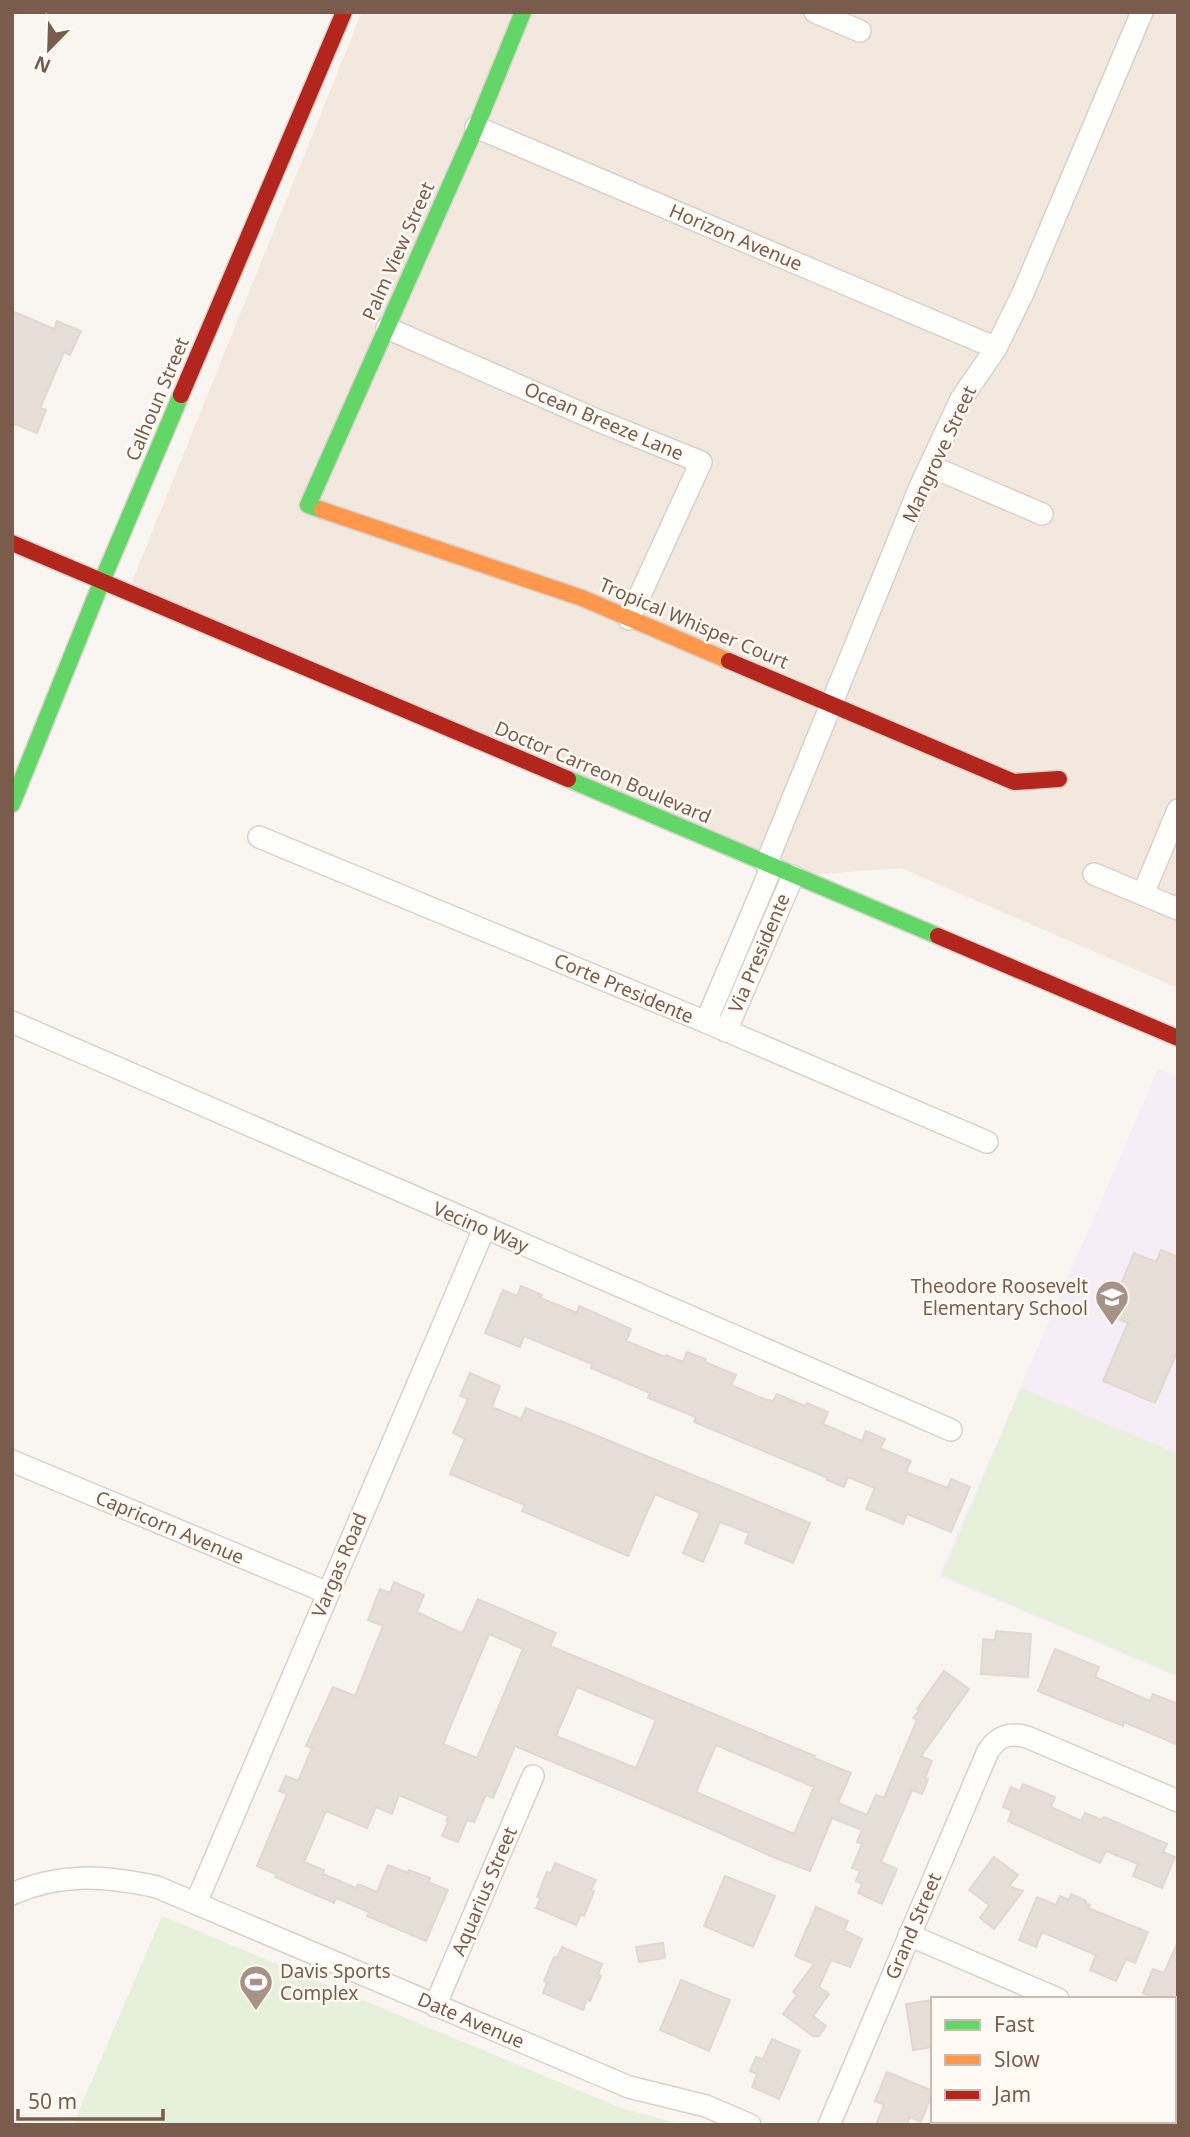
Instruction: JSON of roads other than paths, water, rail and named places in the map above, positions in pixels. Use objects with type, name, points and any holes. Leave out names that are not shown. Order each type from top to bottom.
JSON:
[{"type":"street","name":"Palm View Street","points":[[309,505],[476,127],[523,12]]},
{"type":"street","points":[[815,12],[860,32]]},
{"type":"street","name":"Mangrove Street","points":[[769,865],[930,466],[961,399],[996,348],[1023,293],[1142,12]]},
{"type":"street","name":"Calhoun Street","points":[[12,804],[336,15]]},
{"type":"street","name":"Horizon Avenue","points":[[476,127],[996,348]]},
{"type":"street","name":"Ocean Breeze Lane","points":[[387,328],[599,421],[701,461],[629,619]]},
{"type":"street","points":[[930,466],[1042,514]]},
{"type":"street","name":"Tropical Whisper Court","points":[[309,505],[582,598],[1014,782],[1059,779]]},
{"type":"street","name":"Doctor Carreon Boulevard","points":[[12,543],[1178,1038]]},
{"type":"street","points":[[1143,894],[1178,810]]},
{"type":"street","name":"Corte Presidente","points":[[260,837],[987,1142]]},
{"type":"street","name":"Via Presidente","points":[[706,1022],[769,865]]},
{"type":"street","points":[[1094,874],[1178,909]]},
{"type":"street","name":"Via Presidente","points":[[726,1031],[793,876]]},
{"type":"street","name":"Vecino Way","points":[[12,1023],[951,1430]]},
{"type":"street","name":"Vargas Road","points":[[196,1903],[484,1229]]},
{"type":"street","name":"Capricorn Avenue","points":[[12,1461],[328,1593]]},
{"type":"street","name":"Grand Street","points":[[829,2125],[988,1751],[995,1742],[1008,1735],[1027,1737],[1178,1801]]},
{"type":"street","name":"Aquarius Street","points":[[435,2006],[533,1776]]},
{"type":"street","name":"Date Avenue","points":[[12,1894],[42,1882],[71,1878],[113,1878],[158,1886],[629,2087],[706,2106],[750,2125]]},
{"type":"street","points":[[909,1935],[1053,1997]]},
{"type":"place","name":"Theodore Roosevelt Elementary School","points":[[1112,1327]]},
{"type":"place","name":"Davis Sports Complex","points":[[256,2012]]}]
